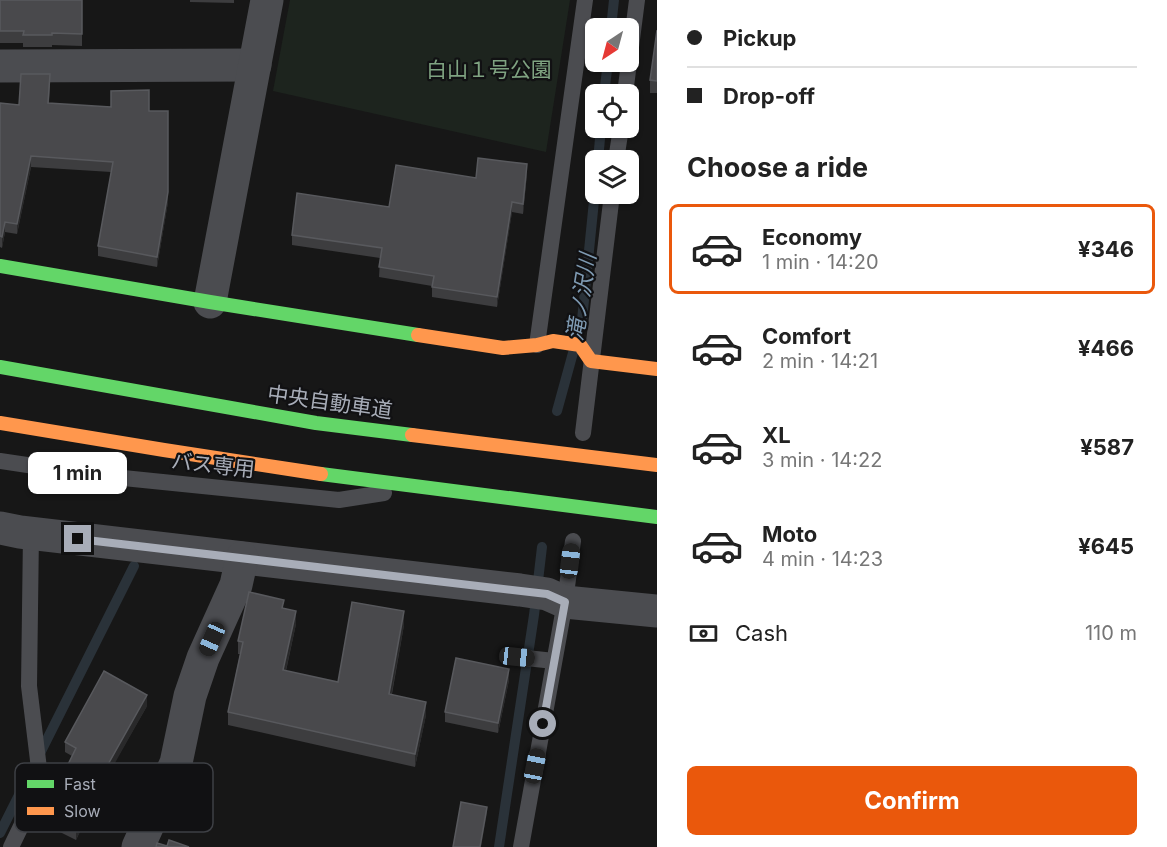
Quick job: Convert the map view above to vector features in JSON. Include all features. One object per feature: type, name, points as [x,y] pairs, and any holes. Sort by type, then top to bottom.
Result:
[{"type":"main road","points":[[0,266],[503,348],[545,343],[580,345],[591,361],[657,369]]},
{"type":"main road","name":"中央自動車道","points":[[0,367],[316,423],[657,465]]},
{"type":"main road","points":[[0,423],[304,471],[657,517]]},
{"type":"street","points":[[210,302],[267,0]]},
{"type":"street","points":[[0,66],[255,64]]},
{"type":"street","points":[[15,531],[544,595],[657,611]]},
{"type":"street","points":[[176,763],[190,696],[236,585],[242,558]]},
{"type":"street","points":[[138,847],[145,832]]},
{"type":"lane","points":[[545,343],[585,0]]},
{"type":"lane","points":[[626,84],[637,0]]},
{"type":"lane","points":[[583,434],[611,204]]},
{"type":"lane","name":"バス専用","points":[[0,461],[94,475],[339,500],[420,487]]},
{"type":"lane","points":[[15,531],[29,686],[39,763]]},
{"type":"lane","points":[[521,847],[548,660],[544,595],[573,541]]},
{"type":"lane","points":[[517,657],[548,660]]},
{"type":"lane","points":[[11,847],[18,832]]},
{"type":"green space","name":"白山１号公園","points":[[290,0],[570,0],[546,152],[273,91]]},
{"type":"building","points":[[0,0],[82,0],[82,34],[23,35],[24,31],[0,31]]},
{"type":"building","points":[[657,30],[657,81],[650,80]]},
{"type":"building","points":[[21,74],[50,74],[48,103],[111,107],[111,91],[149,90],[149,111],[168,111],[168,192],[157,257],[98,246],[113,162],[31,156],[17,224],[5,222],[2,237],[0,236],[0,103],[19,105]]},
{"type":"building","points":[[478,158],[527,164],[523,204],[512,202],[497,297],[432,287],[434,276],[379,267],[382,248],[292,235],[297,193],[389,207],[396,165],[476,178]]},
{"type":"building","points":[[249,592],[284,600],[282,608],[296,611],[283,670],[338,682],[352,602],[404,611],[389,694],[426,702],[415,754],[228,712],[243,642],[238,641]]},
{"type":"building","points":[[456,658],[509,669],[498,723],[445,712]]},
{"type":"building","points":[[104,671],[147,695],[109,763],[69,763],[76,748],[65,742]]},
{"type":"building","points":[[461,802],[487,807],[480,847],[453,847]]},
{"type":"building","points":[[169,840],[189,847],[156,847],[157,843],[167,846]]},
{"type":"waterway","name":"滝ノ沢川","points":[[612,18],[614,0]]},
{"type":"waterway","name":"滝ノ沢川","points":[[605,84],[607,72]]},
{"type":"waterway","name":"滝ノ沢川","points":[[599,150],[600,138]]},
{"type":"waterway","name":"滝ノ沢川","points":[[557,411],[582,320],[594,204]]},
{"type":"waterway","name":"滝ノ沢川","points":[[499,847],[542,547]]},
{"type":"waterway","points":[[35,763],[134,566]]},
{"type":"waterway","points":[[0,833],[15,803]]},
{"type":"traffic: fast","points":[[0,266],[418,335]]},
{"type":"traffic: fast","points":[[0,367],[316,423],[412,435]]},
{"type":"traffic: fast","points":[[321,474],[657,517]]},
{"type":"traffic: slow","points":[[418,335],[503,348],[553,341],[580,345],[591,361],[657,369]]},
{"type":"traffic: slow","points":[[0,423],[321,474]]},
{"type":"traffic: slow","points":[[412,435],[657,465]]},
{"type":"route","points":[[78,539],[547,594],[565,602],[543,724]]}]
